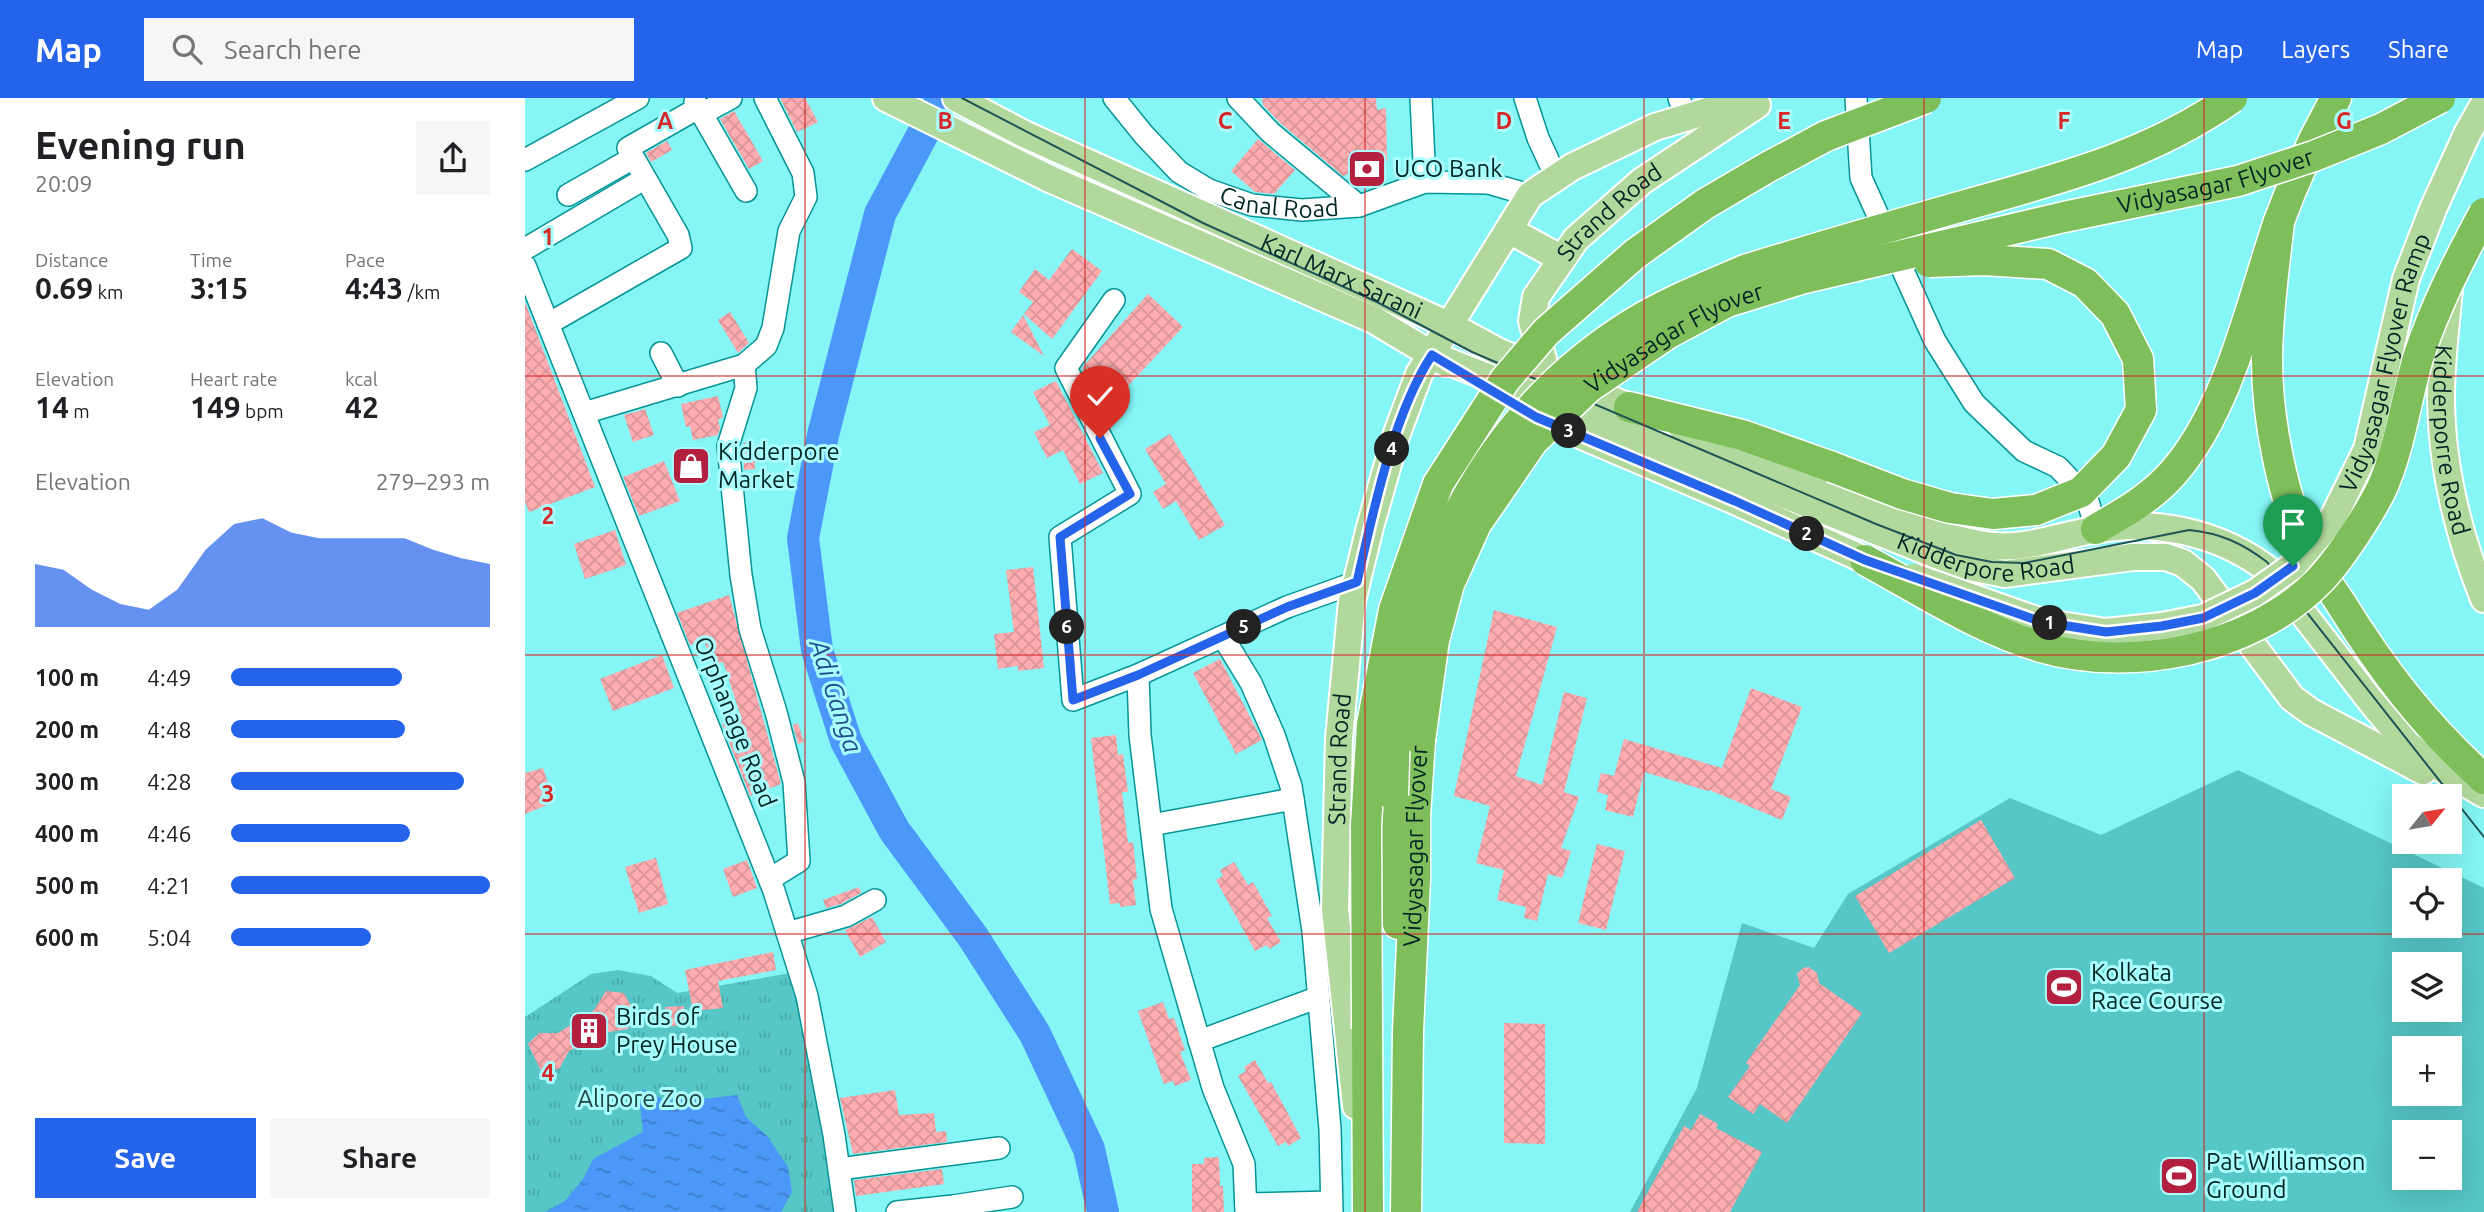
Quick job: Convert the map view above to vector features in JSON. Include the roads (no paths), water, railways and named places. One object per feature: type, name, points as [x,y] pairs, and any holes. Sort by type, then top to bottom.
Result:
[{"type":"highway","points":[[1826,136],[1886,98]]},
{"type":"highway","name":"Vidyasagar Flyover","points":[[1367,1212],[1366,826],[1373,724],[1394,610],[1438,484],[1505,380],[1546,332],[1635,254],[1705,204],[1826,136],[1926,98]]},
{"type":"highway","points":[[1408,1031],[1394,880],[1393,795],[1397,719],[1413,630],[1431,574],[1455,519],[1482,470],[1532,407],[1576,363],[1636,321],[1692,293],[1745,270],[2086,172],[2182,129],[2232,98]]},
{"type":"highway","points":[[2096,529],[2139,504],[2172,474],[2197,442],[2215,408],[2279,222],[2310,144],[2336,98]]},
{"type":"highway","name":"Vidyasagar Flyover","points":[[1406,1212],[1408,1031],[1415,816],[1420,740],[1434,640],[1449,584],[1476,524],[1533,441],[1589,387],[1667,334],[1727,302],[1858,265],[2238,181],[2381,130],[2440,98]]},
{"type":"highway","points":[[1865,560],[1994,631],[2042,648],[2096,657],[2138,657],[2199,649],[2232,636],[2289,605],[2318,582],[2357,529],[2381,489],[2418,359],[2439,299],[2484,213]]},
{"type":"highway","points":[[2279,222],[2269,311],[2267,362],[2274,433],[2285,493],[2307,549],[2365,642],[2412,706],[2484,779]]},
{"type":"highway","points":[[1629,407],[1742,435],[1902,494],[1950,508],[1993,514],[2036,510],[2081,492],[2116,456],[2141,410],[2138,359],[2115,314],[2085,283],[2048,264],[1984,260],[1858,265]]},
{"type":"main road","points":[[886,98],[1050,179],[1374,320],[1432,355]]},
{"type":"main road","name":"Karl Marx Sarani","points":[[956,98],[1024,134],[1451,326],[1497,351]]},
{"type":"main road","points":[[1530,195],[1556,177],[1655,127],[1682,108],[1750,98]]},
{"type":"main road","name":"Strand Road","points":[[1551,374],[1541,355],[1532,321],[1536,297],[1576,239],[1642,181],[1767,98]]},
{"type":"main road","name":"Vidyasagar Flyover Ramp","points":[[1432,355],[1536,417],[1865,560],[2042,622],[2106,632],[2203,618],[2255,593],[2293,566],[2332,520],[2367,449],[2406,279],[2433,209],[2467,134],[2484,104]]},
{"type":"main road","points":[[1024,134],[1050,179]]},
{"type":"main road","name":"Strand Road","points":[[1367,1212],[1335,909],[1339,738],[1352,601],[1396,436],[1419,374],[1530,195]]},
{"type":"main road","points":[[1509,230],[1562,259]]},
{"type":"main road","name":"Kidderporre Road","points":[[2451,277],[2441,396],[2444,449],[2452,500],[2466,556],[2484,599]]},
{"type":"main road","name":"Kidderpore Road","points":[[1497,351],[1952,538],[1995,546],[2015,545],[2136,524],[2204,536],[2230,546],[2271,572],[2407,744],[2427,760],[2484,794]]},
{"type":"main road","name":"Kidderpore Road","points":[[1432,355],[1964,566],[2005,574],[2133,557],[2165,557],[2183,563],[2203,579],[2292,698],[2311,712],[2484,803]]},
{"type":"main road","points":[[2165,557],[2170,529]]},
{"type":"street","points":[[525,160],[638,98]]},
{"type":"street","points":[[695,103],[707,111],[731,98]]},
{"type":"street","points":[[584,413],[744,365],[766,346],[773,328],[789,231],[806,197],[803,173],[765,98]]},
{"type":"street","name":"Canal Road","points":[[1114,98],[1143,135],[1179,172],[1209,190],[1252,205],[1302,210],[1359,205],[1425,182],[1488,183],[1530,195]]},
{"type":"street","points":[[1238,98],[1270,132],[1359,205]]},
{"type":"street","points":[[1421,98],[1425,182]]},
{"type":"street","points":[[1525,98],[1538,138],[1556,177]]},
{"type":"street","points":[[1856,98],[1861,178],[1935,341],[1974,403],[2024,451],[2058,467],[2087,498],[2096,529]]},
{"type":"street","points":[[548,324],[681,248],[678,235],[628,148],[695,103]]},
{"type":"street","points":[[695,103],[746,191]]},
{"type":"street","points":[[568,195],[633,158]]},
{"type":"street","points":[[525,249],[644,179]]},
{"type":"street","name":"Orphanage Road","points":[[525,266],[769,879],[807,996],[834,1135],[845,1212]]},
{"type":"street","points":[[1114,300],[1066,369],[1130,494],[1060,537],[1073,700],[1138,675],[1287,607],[1357,582]]},
{"type":"street","points":[[661,353],[678,386]]},
{"type":"street","points":[[744,365],[746,388],[728,446],[735,494],[741,575],[750,629],[794,782],[799,861],[769,879]]},
{"type":"street","points":[[1138,675],[1140,735],[1161,909],[1213,1088],[1244,1164],[1246,1208],[1331,1207],[1330,1129],[1313,931],[1291,786],[1274,734],[1251,683],[1223,636]]},
{"type":"street","points":[[1151,825],[1293,799]]},
{"type":"street","points":[[787,933],[846,916],[875,900]]},
{"type":"street","points":[[1199,1041],[1319,997]]},
{"type":"street","points":[[839,1169],[999,1148]]},
{"type":"street","points":[[897,1212],[1012,1197]]},
{"type":"water","points":[[642,1089],[662,1099],[694,1100],[737,1095],[746,1117],[768,1137],[788,1167],[792,1192],[781,1212],[545,1212],[565,1201],[583,1179],[593,1159],[643,1132],[640,1105]]},
{"type":"waterway","name":"Adi Ganga","points":[[942,98],[880,214],[823,435],[803,538],[817,650],[846,741],[894,830],[973,937],[1035,1034],[1089,1149],[1103,1212]]},
{"type":"tram line","points":[[962,98],[1203,223],[1377,302],[1472,352],[1876,524],[1956,555],[1992,562],[2024,563],[2189,530],[2221,536],[2240,544],[2267,562],[2484,837]]},
{"type":"place","name":"UCO Bank","points":[[1367,169]]},
{"type":"place","name":"Kidderpore Market","points":[[691,466]]},
{"type":"place","name":"Kolkata Race Course","points":[[2064,987]]},
{"type":"place","name":"Birds of Prey House","points":[[589,1031]]},
{"type":"place","name":"Pat Williamson Ground","points":[[2179,1176]]},
{"type":"park label","name":"Alipore Zoo","points":[[640,1099]]}]
